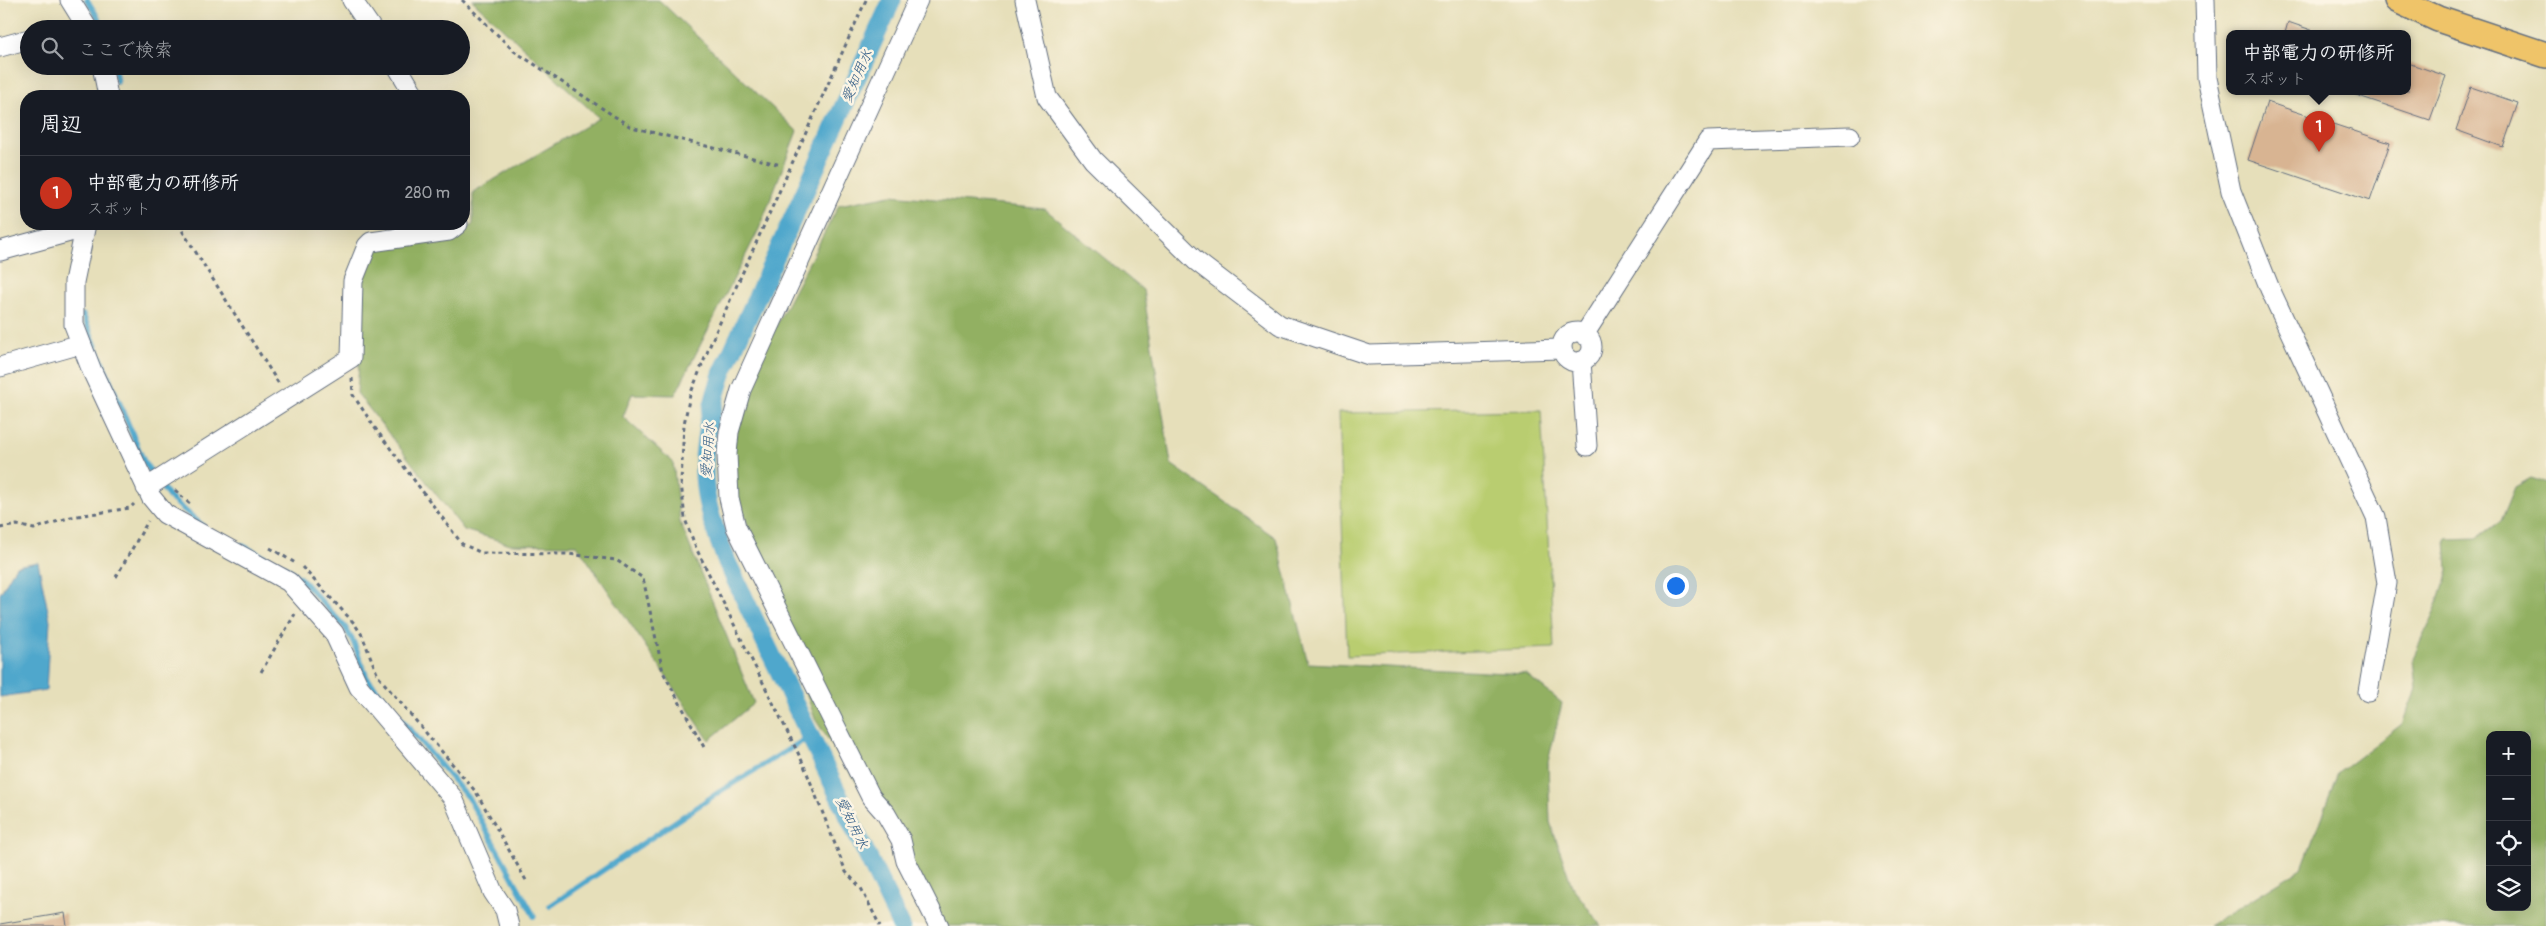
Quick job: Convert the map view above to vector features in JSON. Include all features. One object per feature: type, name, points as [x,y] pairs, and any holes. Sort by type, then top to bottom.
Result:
[{"type":"main road","points":[[2397,0],[2438,19],[2546,55]]},
{"type":"street","points":[[70,0],[77,20]]},
{"type":"street","points":[[352,0],[366,20]]},
{"type":"street","points":[[918,0],[741,390],[729,432],[727,454],[730,498],[736,527],[743,544],[871,798],[886,814],[901,840],[906,861],[939,926]]},
{"type":"street","points":[[1025,0],[1047,97],[1093,160],[1196,261],[1280,325],[1369,355],[1562,349]]},
{"type":"street","points":[[2205,0],[2207,78],[2231,191],[2270,289],[2376,518],[2387,582],[2368,692]]},
{"type":"street","points":[[0,47],[20,42]]},
{"type":"street","points":[[104,75],[107,90]]},
{"type":"street","points":[[402,75],[411,90]]},
{"type":"street","points":[[1584,335],[1708,141],[1850,136]]},
{"type":"street","points":[[0,251],[71,230]]},
{"type":"street","points":[[84,230],[74,282],[74,325],[151,496],[164,514],[289,582],[334,634],[359,687],[453,798],[493,892],[505,910],[509,926]]},
{"type":"street","points":[[151,496],[287,397],[351,358],[353,281],[366,246],[371,242],[450,230]]},
{"type":"street","points":[[1575,333],[1584,335],[1590,341],[1591,351],[1581,361],[1571,361],[1562,349],[1567,336],[1575,333]]},
{"type":"street","points":[[0,367],[81,344]]},
{"type":"street","points":[[1581,361],[1587,446]]},
{"type":"path","points":[[462,0],[514,51],[631,128],[781,165]]},
{"type":"path","points":[[866,0],[713,338],[690,395],[684,424],[681,482],[685,519],[696,548],[803,763],[846,872],[861,888],[880,926]]},
{"type":"path","points":[[182,230],[287,397]]},
{"type":"path","points":[[351,358],[353,395],[375,428],[462,544],[482,553],[568,554],[616,560],[642,578],[663,672],[705,749]]},
{"type":"path","points":[[0,528],[17,525],[34,529],[72,517],[130,508],[151,496],[154,510],[116,576]]},
{"type":"path","points":[[261,672],[299,607],[306,601]]},
{"type":"green space","points":[[472,0],[659,0],[797,131],[759,229],[675,395],[632,394],[623,417],[673,462],[680,522],[754,703],[709,740],[577,545],[510,544],[464,530],[357,393],[360,350],[359,283],[369,247],[470,230],[473,224],[473,192],[599,118]]},
{"type":"green space","points":[[891,195],[1045,209],[1143,290],[1171,464],[1276,538],[1308,663],[1526,674],[1562,703],[1548,762],[1550,822],[1572,886],[1601,926],[943,926],[872,806],[815,719],[729,472],[745,385],[839,205]]},
{"type":"green space","points":[[1541,410],[1554,648],[1347,656],[1338,413]]},
{"type":"green space","points":[[2531,478],[2546,483],[2546,926],[2208,926],[2302,868],[2338,773],[2402,724],[2416,689],[2413,658],[2438,603],[2448,571],[2446,540],[2476,539],[2501,521],[2515,487]]},
{"type":"water","points":[[38,562],[50,621],[46,690],[0,697],[0,594],[16,566]]},
{"type":"building","points":[[2288,22],[2311,30],[2286,30]]},
{"type":"building","points":[[2411,64],[2446,76],[2430,120],[2356,95],[2411,95]]},
{"type":"building","points":[[2471,87],[2518,103],[2503,147],[2456,130]]},
{"type":"building","points":[[2267,102],[2390,143],[2370,201],[2248,160]]},
{"type":"building","points":[[65,913],[67,926],[0,926],[0,924]]},
{"type":"waterway","points":[[87,0],[99,20]]},
{"type":"waterway","name":"愛知用水","points":[[892,0],[722,374],[709,423],[704,457],[704,475],[711,515],[726,560],[901,926]]},
{"type":"waterway","points":[[116,75],[117,81]]},
{"type":"waterway","points":[[83,315],[144,462],[169,497],[202,525]]},
{"type":"waterway","points":[[241,545],[285,567],[301,579],[345,627],[353,641],[367,678],[469,799],[534,916]]},
{"type":"waterway","points":[[550,906],[719,792],[809,737]]},
{"type":"place","name":"中部電力の研修所","points":[[2319,152]]}]
